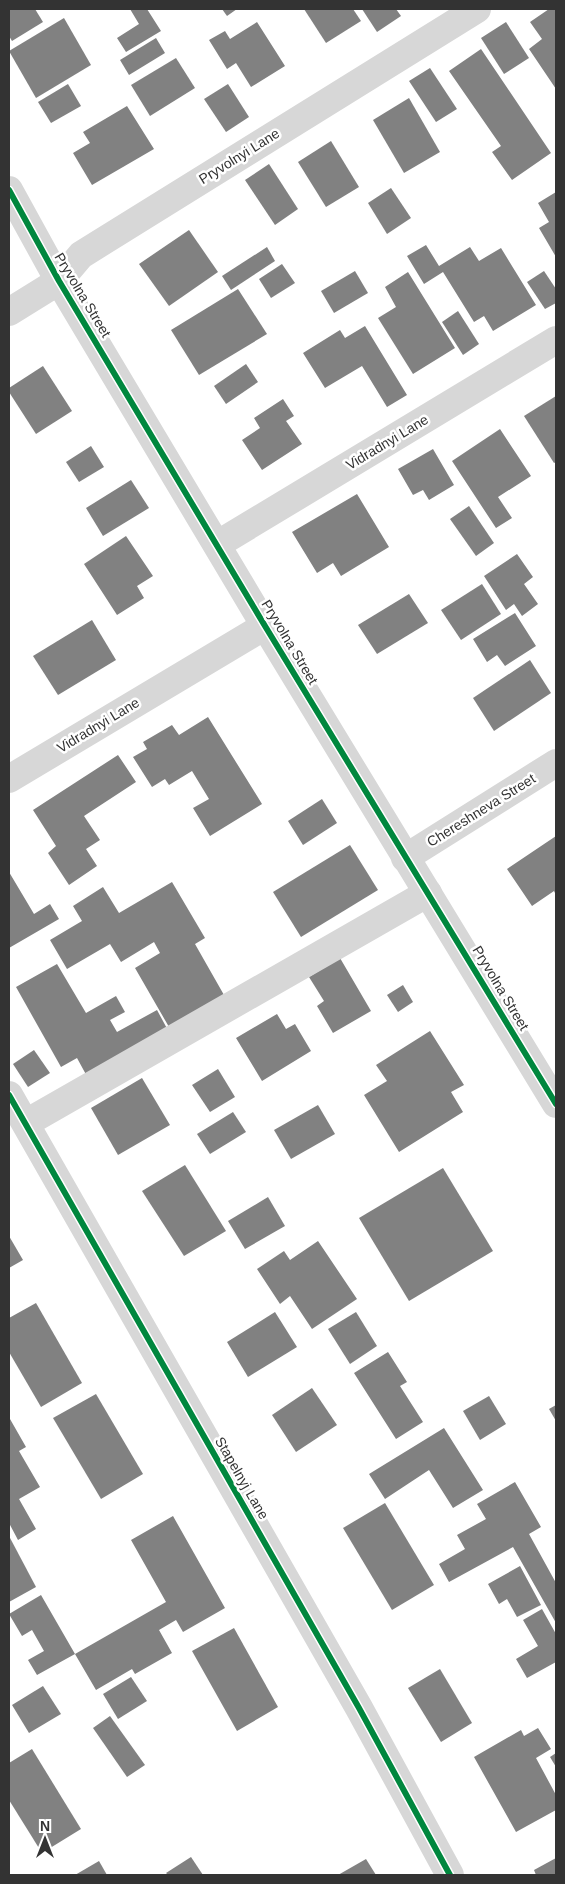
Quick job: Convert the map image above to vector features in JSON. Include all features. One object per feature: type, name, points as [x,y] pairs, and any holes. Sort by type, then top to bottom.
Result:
[{"type":"street","name":"Pryvolnyi Lane","points":[[9,312],[59,281],[81,255],[477,9]]},
{"type":"street","name":"Pryvolna Street","points":[[9,190],[59,281],[218,544],[265,626],[556,1104]]},
{"type":"street","name":"Vidradnyi Lane","points":[[218,544],[556,340]]},
{"type":"street","name":"Vidradnyi Lane","points":[[9,779],[265,626]]},
{"type":"street","name":"Chereshneva Street","points":[[405,858],[556,763]]},
{"type":"street","points":[[26,1123],[428,893]]},
{"type":"street","name":"Stapelnyj Lane","points":[[9,1095],[359,1708],[450,1875]]},
{"type":"building","points":[[9,9],[35,9],[43,22],[12,41],[9,36]]},
{"type":"building","points":[[130,9],[147,9],[161,31],[126,52],[117,38],[139,24]]},
{"type":"building","points":[[222,9],[237,9],[227,16]]},
{"type":"building","points":[[304,9],[353,9],[361,21],[326,43]]},
{"type":"building","points":[[362,9],[396,9],[401,16],[377,32]]},
{"type":"building","points":[[549,9],[556,9],[556,89],[529,49],[542,39],[530,22]]},
{"type":"building","points":[[64,18],[91,65],[36,98],[9,51]]},
{"type":"building","points":[[257,22],[285,66],[251,87],[236,63],[227,69],[209,40],[225,31],[230,39]]},
{"type":"building","points":[[506,22],[529,58],[504,74],[481,38]]},
{"type":"building","points":[[156,38],[165,53],[129,75],[120,60]]},
{"type":"building","points":[[481,49],[551,153],[512,180],[492,152],[501,146],[449,71]]},
{"type":"building","points":[[176,58],[195,88],[150,116],[131,85]]},
{"type":"building","points":[[430,68],[457,109],[436,122],[409,81]]},
{"type":"building","points":[[68,84],[81,106],[51,123],[38,102]]},
{"type":"building","points":[[228,84],[249,117],[226,132],[204,99]]},
{"type":"building","points":[[409,98],[440,152],[404,173],[373,120]]},
{"type":"building","points":[[127,106],[154,149],[92,185],[73,153],[90,143],[83,132]]},
{"type":"building","points":[[331,141],[359,187],[326,207],[298,162]]},
{"type":"building","points":[[269,164],[298,209],[275,225],[245,180]]},
{"type":"building","points":[[391,188],[411,218],[387,234],[368,203]]},
{"type":"building","points":[[556,192],[556,257],[539,228],[549,222],[538,203]]},
{"type":"building","points":[[189,230],[218,272],[169,306],[139,264]]},
{"type":"building","points":[[426,245],[439,266],[470,247],[479,261],[501,248],[536,305],[493,331],[484,316],[474,322],[443,272],[424,284],[407,256]]},
{"type":"building","points":[[267,247],[275,261],[231,290],[222,276]]},
{"type":"building","points":[[282,264],[295,283],[271,298],[259,279]]},
{"type":"building","points":[[355,271],[368,293],[334,313],[321,291]]},
{"type":"building","points":[[544,271],[556,289],[556,303],[545,309],[527,282]]},
{"type":"building","points":[[408,272],[455,348],[413,374],[378,318],[396,307],[385,287]]},
{"type":"building","points":[[238,289],[267,334],[199,375],[171,330]]},
{"type":"building","points":[[458,311],[479,344],[463,355],[442,322]]},
{"type":"building","points":[[365,326],[407,395],[387,407],[362,366],[325,388],[303,353],[340,330],[345,338]]},
{"type":"building","points":[[246,364],[258,382],[226,404],[214,386]]},
{"type":"building","points":[[43,366],[72,411],[36,434],[9,392],[9,388]]},
{"type":"building","points":[[556,396],[556,462],[554,463],[524,416]]},
{"type":"building","points":[[283,399],[294,416],[286,421],[302,444],[262,470],[242,440],[260,428],[254,418]]},
{"type":"building","points":[[500,429],[531,476],[498,497],[512,518],[496,528],[452,461]]},
{"type":"building","points":[[91,446],[104,467],[79,482],[66,462]]},
{"type":"building","points":[[433,449],[454,485],[429,500],[423,490],[413,495],[398,469]]},
{"type":"building","points":[[131,480],[149,508],[103,536],[86,508]]},
{"type":"building","points":[[357,494],[389,547],[341,576],[333,563],[317,573],[292,532]]},
{"type":"building","points":[[469,506],[494,543],[476,556],[450,519]]},
{"type":"building","points":[[126,536],[153,576],[137,586],[144,598],[117,615],[84,564]]},
{"type":"building","points":[[517,554],[533,577],[524,584],[538,604],[522,616],[514,604],[506,610],[484,576]]},
{"type":"building","points":[[482,584],[501,614],[461,640],[441,610]]},
{"type":"building","points":[[409,594],[428,623],[377,654],[358,625]]},
{"type":"building","points":[[515,613],[536,646],[505,666],[497,655],[487,662],[473,639]]},
{"type":"building","points":[[92,620],[116,660],[58,695],[33,656]]},
{"type":"building","points":[[530,660],[551,693],[494,731],[473,698]]},
{"type":"building","points":[[208,717],[262,804],[210,836],[193,808],[209,799],[192,771],[169,785],[165,779],[152,787],[133,757],[147,749],[143,742],[172,725],[179,735]]},
{"type":"building","points":[[118,755],[136,782],[84,816],[100,840],[86,849],[97,866],[69,885],[48,853],[56,846],[33,810]]},
{"type":"building","points":[[322,799],[337,823],[303,845],[288,821]]},
{"type":"building","points":[[556,836],[556,895],[554,891],[532,906],[507,869]]},
{"type":"building","points":[[350,845],[378,890],[301,937],[273,892]]},
{"type":"building","points":[[9,872],[34,914],[50,904],[59,919],[9,948]]},
{"type":"building","points":[[172,882],[205,938],[195,944],[224,995],[169,1027],[135,968],[160,953],[154,942],[121,962],[110,944],[67,969],[50,940],[82,921],[73,906],[103,887],[119,913]]},
{"type":"building","points":[[340,958],[371,1011],[333,1033],[317,1006],[324,1001],[309,977]]},
{"type":"building","points":[[57,964],[86,1013],[116,996],[125,1012],[110,1020],[117,1032],[157,1010],[170,1034],[89,1080],[77,1058],[61,1067],[16,987]]},
{"type":"building","points":[[403,985],[413,1002],[398,1012],[387,995]]},
{"type":"building","points":[[277,1014],[286,1029],[295,1024],[311,1051],[262,1081],[236,1038]]},
{"type":"building","points":[[430,1031],[464,1085],[451,1092],[463,1112],[399,1152],[364,1095],[387,1081],[376,1065]]},
{"type":"building","points":[[34,1050],[50,1073],[28,1087],[13,1064]]},
{"type":"building","points":[[218,1069],[235,1097],[210,1112],[192,1085]]},
{"type":"building","points":[[142,1078],[170,1125],[118,1155],[91,1108]]},
{"type":"building","points":[[318,1105],[335,1134],[291,1159],[274,1130]]},
{"type":"building","points":[[233,1112],[246,1132],[210,1154],[197,1134]]},
{"type":"building","points":[[185,1165],[226,1231],[184,1256],[142,1191]]},
{"type":"building","points":[[443,1168],[493,1251],[409,1301],[359,1218]]},
{"type":"building","points":[[268,1197],[285,1226],[245,1249],[228,1221]]},
{"type":"building","points":[[9,1236],[23,1260],[9,1268]]},
{"type":"building","points":[[318,1241],[357,1299],[312,1329],[290,1296],[280,1304],[257,1269],[284,1251],[290,1260]]},
{"type":"building","points":[[36,1303],[82,1383],[41,1407],[9,1352],[9,1318]]},
{"type":"building","points":[[275,1312],[297,1347],[248,1377],[227,1342]]},
{"type":"building","points":[[356,1312],[377,1346],[350,1364],[328,1329]]},
{"type":"building","points":[[388,1352],[407,1382],[400,1386],[423,1422],[396,1439],[354,1373]]},
{"type":"building","points":[[312,1388],[337,1425],[296,1452],[272,1415]]},
{"type":"building","points":[[96,1394],[143,1474],[101,1499],[53,1418]]},
{"type":"building","points":[[489,1396],[506,1424],[480,1440],[463,1411]]},
{"type":"building","points":[[556,1405],[556,1421],[549,1409]]},
{"type":"building","points":[[10,1419],[26,1447],[19,1451],[40,1487],[19,1499],[36,1529],[18,1540],[9,1523]]},
{"type":"building","points":[[444,1428],[483,1490],[453,1508],[429,1470],[385,1499],[369,1474]]},
{"type":"building","points":[[515,1482],[541,1527],[529,1534],[556,1583],[556,1623],[513,1547],[449,1582],[439,1564],[465,1549],[457,1535],[486,1519],[477,1504]]},
{"type":"building","points":[[385,1503],[434,1585],[392,1610],[343,1528]]},
{"type":"building","points":[[173,1516],[225,1608],[183,1632],[176,1620],[159,1630],[172,1653],[135,1674],[132,1669],[96,1690],[75,1654],[166,1602],[131,1540]]},
{"type":"building","points":[[9,1536],[36,1587],[9,1602]]},
{"type":"building","points":[[520,1566],[541,1605],[517,1617],[507,1599],[499,1604],[488,1584]]},
{"type":"building","points":[[41,1595],[75,1654],[37,1675],[28,1660],[44,1651],[32,1630],[22,1636],[9,1614]]},
{"type":"building","points":[[542,1609],[556,1634],[556,1662],[527,1678],[516,1659],[538,1646],[523,1620]]},
{"type":"building","points":[[234,1628],[278,1707],[237,1731],[192,1651]]},
{"type":"building","points":[[440,1669],[472,1723],[441,1742],[408,1688]]},
{"type":"building","points":[[131,1677],[147,1701],[118,1719],[103,1694]]},
{"type":"building","points":[[43,1686],[61,1714],[29,1733],[12,1705]]},
{"type":"building","points":[[110,1716],[145,1765],[127,1777],[93,1728]]},
{"type":"building","points":[[538,1728],[551,1749],[536,1758],[556,1795],[556,1810],[516,1832],[474,1757],[521,1730],[524,1736]]},
{"type":"building","points":[[32,1749],[81,1829],[42,1853],[9,1800],[9,1763]]},
{"type":"building","points":[[556,1753],[556,1767],[550,1757]]},
{"type":"building","points":[[191,1857],[203,1875],[168,1875],[166,1873]]},
{"type":"building","points":[[556,1858],[556,1875],[536,1875],[534,1870]]},
{"type":"building","points":[[366,1859],[376,1875],[338,1875]]},
{"type":"building","points":[[99,1861],[107,1875],[75,1875]]},
{"type":"cycle path","points":[[9,190],[59,281],[265,626],[556,1104]]},
{"type":"cycle path","points":[[9,1095],[359,1708],[450,1875]]}]
